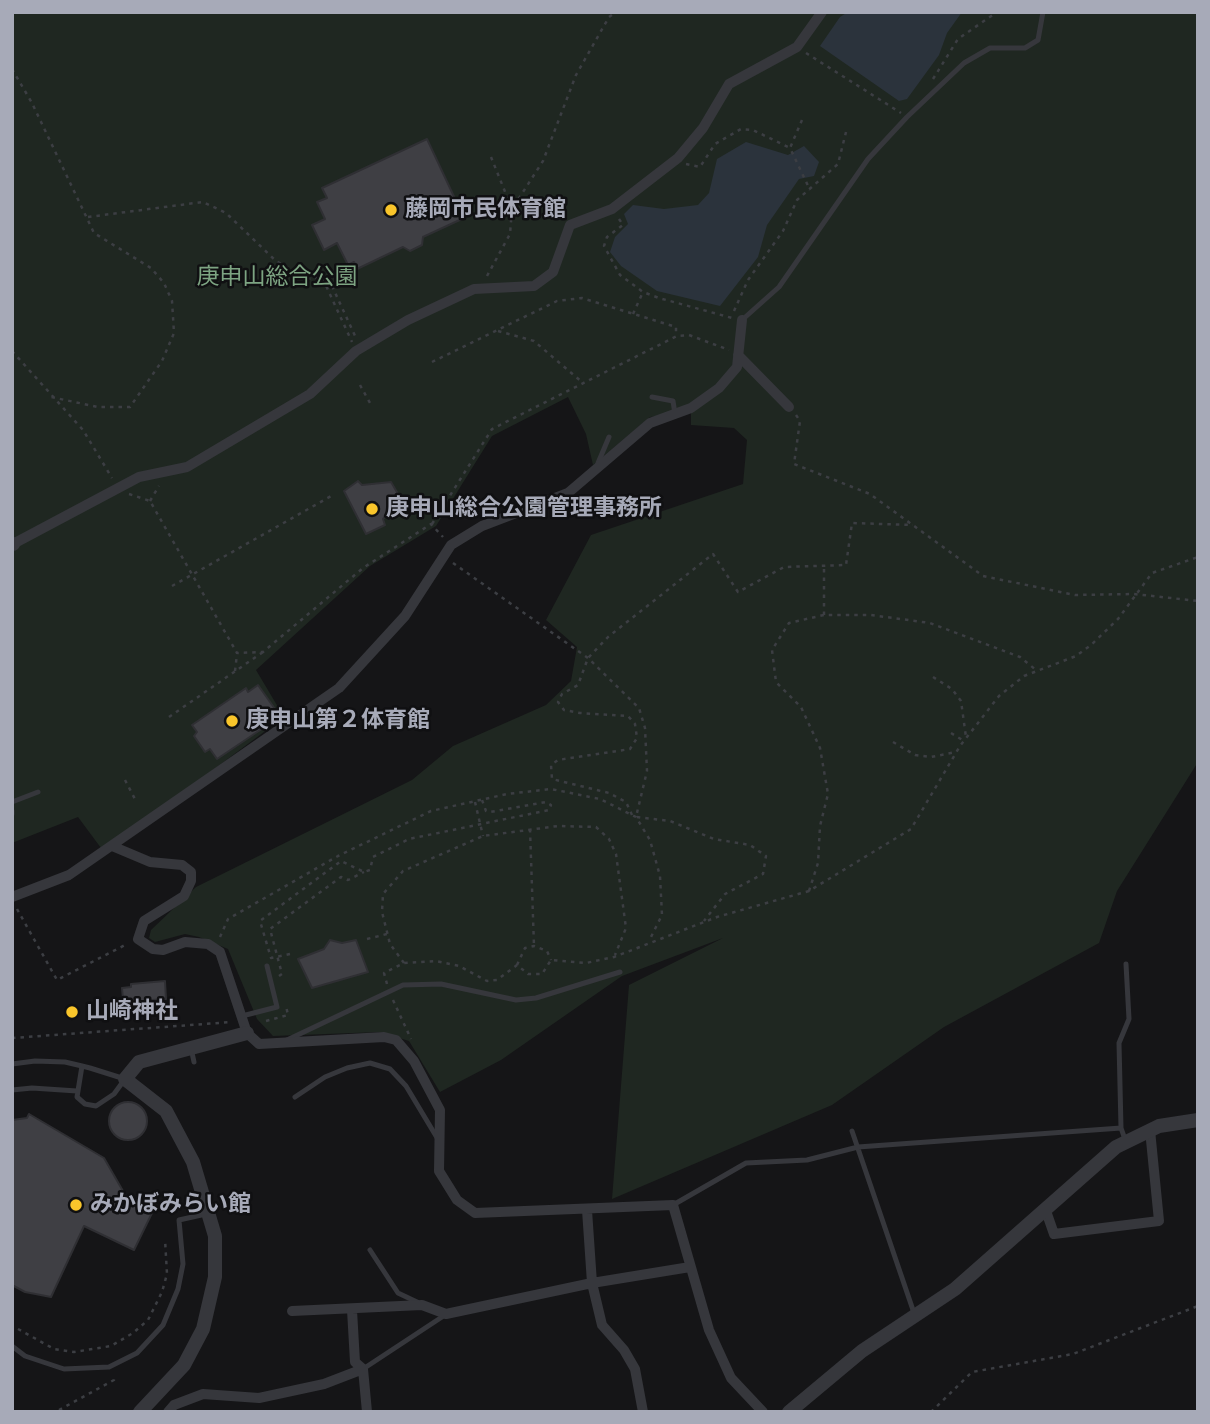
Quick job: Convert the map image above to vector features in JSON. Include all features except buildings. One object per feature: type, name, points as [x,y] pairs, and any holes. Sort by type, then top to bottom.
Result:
[{"type":"street","points":[[13,544],[139,477],[187,467],[199,461],[310,394],[356,345],[480,289],[534,286],[553,272],[570,225],[612,209],[678,158],[703,128],[729,84],[797,47],[822,12]]},
{"type":"street","points":[[12,898],[69,875],[340,688],[405,616],[451,545],[482,526],[568,493],[650,423],[691,408],[719,388],[737,367],[736,319]]},
{"type":"street","points":[[738,355],[789,407]]},
{"type":"street","points":[[111,846],[149,862],[182,865],[191,872],[191,881],[184,896],[144,920],[138,939],[153,949],[163,950],[185,942],[208,944],[220,952],[245,1025],[259,1044],[384,1037],[396,1040],[414,1061],[440,1111],[439,1171],[457,1200],[475,1213],[673,1205],[709,1331],[731,1378],[763,1412]]},
{"type":"street","points":[[140,1412],[184,1365],[203,1329],[215,1277],[215,1236],[193,1162],[166,1111],[125,1079],[139,1062],[190,1047],[245,1025]]},
{"type":"street","points":[[789,1412],[862,1352],[955,1289],[1116,1147],[1123,1135],[1198,1120]]},
{"type":"street","points":[[1046,1210],[1054,1234],[1159,1221],[1150,1130]]},
{"type":"street","points":[[587,1210],[592,1283],[601,1325],[624,1350],[635,1369],[643,1412]]},
{"type":"street","points":[[292,1311],[422,1305],[446,1314],[592,1283],[690,1267]]},
{"type":"street","points":[[352,1310],[355,1362],[363,1369],[366,1412]]},
{"type":"street","points":[[167,1412],[187,1406],[203,1394],[259,1398],[324,1384],[363,1369]]},
{"type":"lane","points":[[736,319],[779,287],[868,159],[907,117],[964,63],[990,48],[1025,48],[1038,40],[1043,12]]},
{"type":"lane","points":[[652,397],[674,401],[676,414]]},
{"type":"lane","points":[[594,472],[609,437]]},
{"type":"lane","points":[[12,802],[38,792]]},
{"type":"lane","points":[[673,1205],[746,1163],[807,1160],[858,1147],[1123,1135],[1119,1043],[1129,1019],[1126,964]]},
{"type":"lane","points":[[245,1025],[277,1007],[267,967]]},
{"type":"lane","points":[[278,1045],[403,985],[441,984],[516,1000],[536,998],[620,972]]},
{"type":"lane","points":[[190,1047],[194,1062]]},
{"type":"lane","points":[[12,1064],[35,1061],[82,1066],[125,1079],[114,1094],[96,1106],[85,1104],[76,1097],[82,1066]]},
{"type":"lane","points":[[295,1097],[325,1077],[347,1068],[370,1063],[390,1069],[406,1086],[440,1144]]},
{"type":"lane","points":[[12,1090],[32,1088],[77,1091]]},
{"type":"lane","points":[[852,1131],[915,1316]]},
{"type":"lane","points":[[12,1346],[25,1356],[64,1370],[109,1367],[137,1353],[163,1325],[178,1289],[183,1264],[179,1220],[209,1213]]},
{"type":"lane","points":[[370,1250],[398,1293],[422,1305]]},
{"type":"lane","points":[[363,1369],[446,1314]]},
{"type":"path","points":[[512,209],[543,161],[576,75],[609,18],[616,12]]},
{"type":"path","points":[[924,101],[926,89],[958,40],[997,12]]},
{"type":"path","points":[[797,47],[907,117]]},
{"type":"path","points":[[12,69],[94,233],[151,268],[164,283],[172,301],[174,333],[162,361],[130,407],[98,407],[51,397]]},
{"type":"path","points":[[790,148],[802,120]]},
{"type":"path","points":[[678,158],[692,168],[700,167],[715,145],[741,129],[753,130],[790,148],[810,190]]},
{"type":"path","points":[[612,209],[623,225],[607,237],[604,246],[608,259],[620,275],[643,292],[736,319],[748,280],[783,231],[797,200],[838,164],[846,132]]},
{"type":"path","points":[[480,289],[510,234],[512,209],[491,157]]},
{"type":"path","points":[[88,217],[203,202],[226,213],[276,261],[307,279],[322,277],[356,345]]},
{"type":"path","points":[[332,286],[356,345]]},
{"type":"path","points":[[633,314],[643,292]]},
{"type":"path","points":[[432,362],[557,301],[582,298],[676,327],[677,336]]},
{"type":"path","points":[[497,331],[534,341],[583,383]]},
{"type":"path","points":[[169,717],[263,652],[363,568],[431,524],[492,429],[677,336],[689,335],[709,340],[738,355]]},
{"type":"path","points":[[12,351],[83,430],[115,488],[150,501],[237,653],[235,671]]},
{"type":"path","points":[[360,385],[370,403]]},
{"type":"path","points":[[789,407],[800,421],[794,464],[870,494],[983,576],[1076,595],[1134,594],[1198,601]]},
{"type":"path","points":[[172,586],[334,495]]},
{"type":"path","points":[[649,942],[662,915],[660,876],[650,840],[626,802],[609,793],[552,779],[551,765],[558,760],[630,749],[637,738],[635,724],[628,716],[564,710],[558,702],[562,694],[578,685],[587,659],[608,637],[713,554],[738,592],[784,567],[846,565],[852,523],[913,525]]},
{"type":"path","points":[[431,524],[451,545]]},
{"type":"path","points":[[444,557],[587,659],[639,708],[645,728],[647,771],[634,816]]},
{"type":"path","points":[[551,960],[586,963],[614,957],[703,923],[809,891],[911,829],[956,752],[999,696],[1037,670],[1076,656],[1091,645],[1118,620],[1134,594],[1152,573],[1198,557]]},
{"type":"path","points":[[824,564],[824,615]]},
{"type":"path","points":[[809,891],[818,863],[820,826],[828,794],[820,748],[801,707],[776,682],[772,650],[789,623],[824,615],[871,615],[930,623],[1020,657],[1037,670]]},
{"type":"path","points":[[237,653],[263,652]]},
{"type":"path","points":[[933,677],[952,689],[961,701],[965,740]]},
{"type":"path","points":[[951,733],[965,740]]},
{"type":"path","points":[[893,742],[915,755],[932,757],[956,752]]},
{"type":"path","points":[[125,780],[136,801]]},
{"type":"path","points":[[216,949],[228,919],[338,856],[431,811],[551,789],[600,799],[634,816],[670,821],[714,839],[750,845],[766,856],[763,874],[725,894],[703,923]]},
{"type":"path","points":[[282,988],[278,957],[270,929],[341,877],[348,880],[370,870],[373,857],[409,839],[549,810],[551,805],[546,802],[490,812],[486,811],[482,800]]},
{"type":"path","points":[[475,801],[483,836]]},
{"type":"path","points":[[404,962],[390,944],[382,912],[383,894],[390,882],[403,870],[483,836],[558,825],[596,827],[608,839],[615,854],[626,928],[614,957]]},
{"type":"path","points":[[530,829],[534,946]]},
{"type":"path","points":[[290,954],[271,958],[260,921],[341,861],[364,872]]},
{"type":"path","points":[[12,898],[57,980],[138,939]]},
{"type":"path","points":[[367,939],[387,934]]},
{"type":"path","points":[[414,1061],[414,1044],[384,973],[404,962],[436,961],[459,966],[487,981],[497,980],[517,965],[525,948],[534,946],[547,951],[551,960]]},
{"type":"path","points":[[517,965],[528,974],[542,974],[551,960]]},
{"type":"path","points":[[284,1016],[288,1015],[285,1001]]},
{"type":"path","points":[[12,1038],[229,1021],[245,1025]]},
{"type":"path","points":[[18,1329],[48,1346],[74,1352],[111,1346],[133,1334],[148,1320],[162,1292],[167,1274],[165,1239]]},
{"type":"path","points":[[931,1412],[972,1372],[1073,1354],[1198,1306]]},
{"type":"path","points":[[59,1410],[114,1380]]},
{"type":"green space","name":"庚申山総合公園","points":[[12,12],[1198,12],[1198,762],[1117,891],[1099,943],[944,1027],[832,1105],[612,1199],[629,985],[723,938],[622,976],[501,1060],[440,1092],[409,1041],[380,1032],[273,1036],[257,1019],[228,949],[185,934],[155,942],[149,938],[151,930],[196,887],[412,780],[453,746],[546,705],[571,681],[577,647],[546,620],[591,535],[743,484],[747,440],[734,428],[691,425],[691,413],[650,417],[593,465],[586,434],[568,397],[492,436],[436,526],[370,566],[256,670],[284,717],[178,796],[101,848],[78,817],[12,843]]},
{"type":"shaded area","points":[[848,12],[962,12],[947,33],[939,55],[907,99],[899,101],[820,46],[840,17]]},
{"type":"shaded area","points":[[746,142],[788,155],[804,146],[819,162],[814,176],[799,179],[767,225],[758,257],[720,306],[657,291],[621,266],[610,252],[615,237],[628,224],[624,214],[633,205],[664,209],[698,205],[709,193],[717,159]]},
{"type":"place","name":"藤岡市民体育館","points":[[391,210]]},
{"type":"place","name":"庚申山総合公園管理事務所","points":[[372,509]]},
{"type":"place","name":"庚申山第２体育館","points":[[232,721]]},
{"type":"place","name":"山崎神社","points":[[72,1012]]},
{"type":"place","name":"みかぼみらい館","points":[[76,1205]]}]
